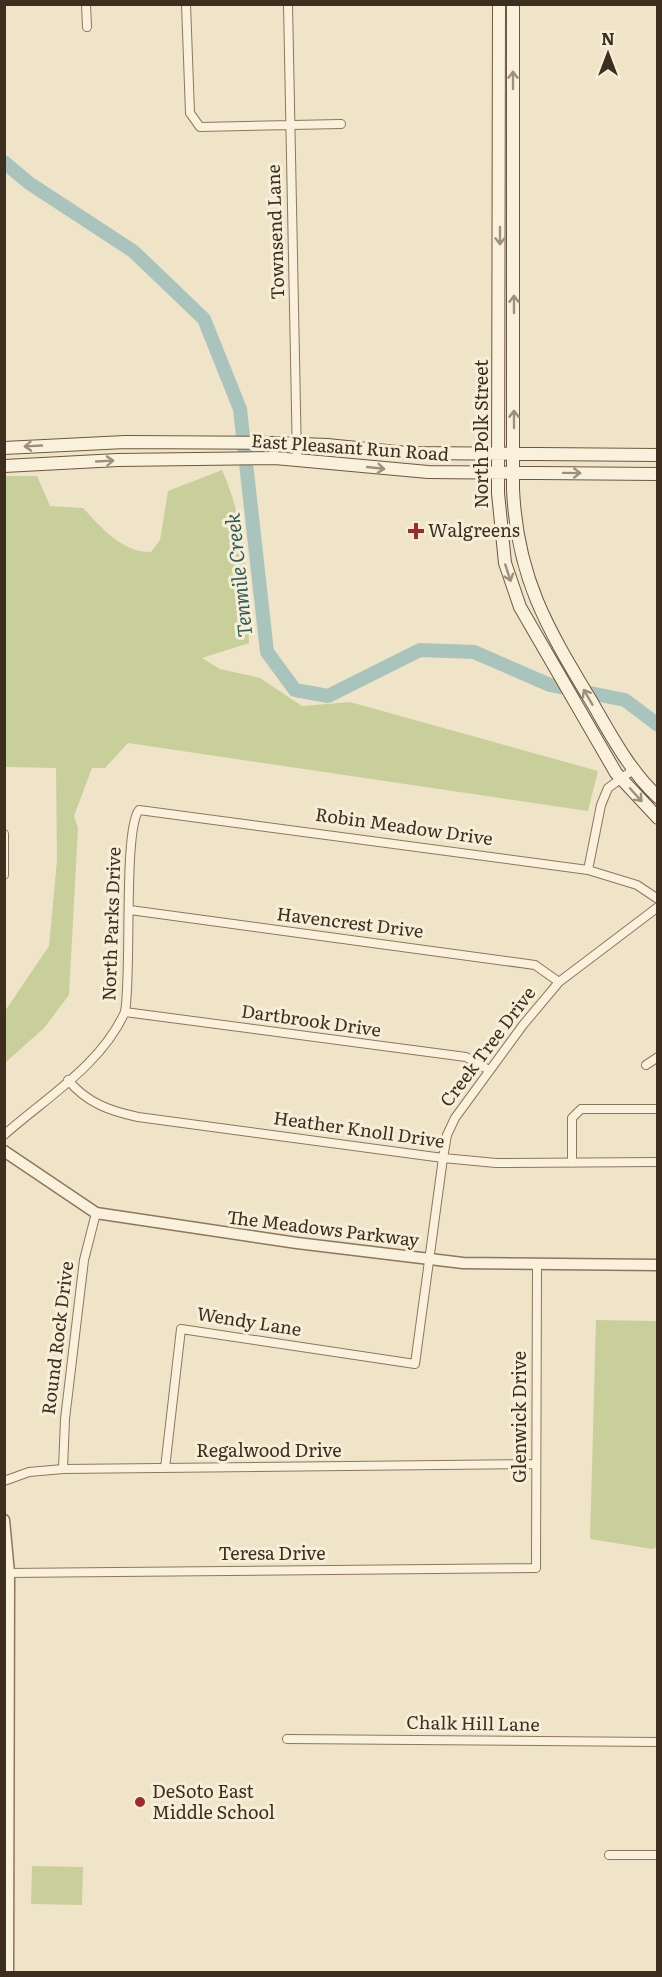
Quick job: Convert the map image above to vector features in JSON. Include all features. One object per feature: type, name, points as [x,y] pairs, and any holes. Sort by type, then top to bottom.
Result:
[{"type":"main road","name":"North Polk Street","points":[[499,4],[499,473],[505,563],[520,607],[541,648],[621,779],[657,818]]},
{"type":"main road","name":"North Polk Street","points":[[513,4],[513,473],[514,505],[524,567],[540,612],[556,642],[618,747],[633,770],[657,797]]},
{"type":"main road","points":[[500,136],[513,135]]},
{"type":"main road","points":[[500,208],[514,208]]},
{"type":"main road","points":[[500,363],[514,362]]},
{"type":"main road","name":"East Pleasant Run Road","points":[[4,448],[64,444],[275,442],[407,453],[657,455]]},
{"type":"main road","points":[[64,444],[65,463]]},
{"type":"main road","points":[[407,453],[408,470]]},
{"type":"main road","name":"East Pleasant Run Road","points":[[4,466],[275,458],[408,470],[657,474]]},
{"type":"street","points":[[86,4],[87,27]]},
{"type":"street","points":[[186,4],[190,113],[200,128],[341,124]]},
{"type":"street","name":"Townsend Lane","points":[[288,4],[297,459]]},
{"type":"street","points":[[588,870],[602,805],[608,788],[633,770]]},
{"type":"street","name":"Robin Meadow Drive","points":[[139,810],[588,870],[637,885],[657,899]]},
{"type":"street","name":"North Parks Drive","points":[[4,1135],[98,1055],[117,1029],[125,1012],[131,846],[134,816],[139,810]]},
{"type":"street","points":[[4,834],[4,875]]},
{"type":"street","name":"Creek Tree Drive","points":[[415,1364],[443,1158],[447,1135],[455,1118],[489,1070],[559,982],[657,907]]},
{"type":"street","name":"Havencrest Drive","points":[[130,910],[535,965],[559,982]]},
{"type":"street","name":"Dartbrook Drive","points":[[125,1012],[466,1057],[489,1070]]},
{"type":"street","points":[[646,1065],[657,1057]]},
{"type":"street","name":"Heather Knoll Drive","points":[[68,1080],[82,1096],[108,1110],[138,1117],[496,1163],[657,1162]]},
{"type":"street","points":[[572,1163],[572,1118],[575,1112],[581,1109],[657,1109]]},
{"type":"street","name":"The Meadows Parkway","points":[[4,1151],[96,1213],[430,1259],[537,1265],[657,1265]]},
{"type":"street","name":"Round Rock Drive","points":[[63,1469],[65,1419],[84,1260],[96,1213]]},
{"type":"street","name":"Glenwick Drive","points":[[536,1568],[537,1265]]},
{"type":"street","name":"Wendy Lane","points":[[165,1468],[181,1329],[415,1364]]},
{"type":"street","name":"Regalwood Drive","points":[[4,1481],[29,1472],[63,1469],[536,1464]]},
{"type":"street","points":[[4,1520],[7,1573],[8,1972]]},
{"type":"street","name":"Teresa Drive","points":[[7,1573],[536,1568]]},
{"type":"street","name":"Chalk Hill Lane","points":[[287,1739],[657,1742]]},
{"type":"street","points":[[609,1855],[657,1855]]},
{"type":"green space","points":[[222,470],[241,533],[246,576],[249,643],[202,658],[220,669],[260,678],[302,706],[350,702],[598,771],[588,811],[128,743],[105,768],[92,768],[74,816],[78,828],[69,995],[44,1028],[5,1063],[5,1011],[49,946],[57,860],[56,768],[5,767],[5,476],[37,476],[50,506],[83,508],[113,538],[130,548],[151,552],[160,540],[168,491]]},
{"type":"green space","points":[[596,1320],[657,1321],[658,1547],[652,1549],[590,1539]]},
{"type":"green space","points":[[32,1866],[83,1867],[82,1905],[31,1904]]},
{"type":"waterway","name":"Tenmile Creek","points":[[4,162],[29,183],[133,251],[204,319],[240,409],[267,652],[295,690],[328,696],[420,650],[474,652],[550,685],[625,700],[658,725]]},
{"type":"place","name":"Walgreens","points":[[416,531]]},
{"type":"place","name":"DeSoto East Middle School","points":[[140,1802]]}]
